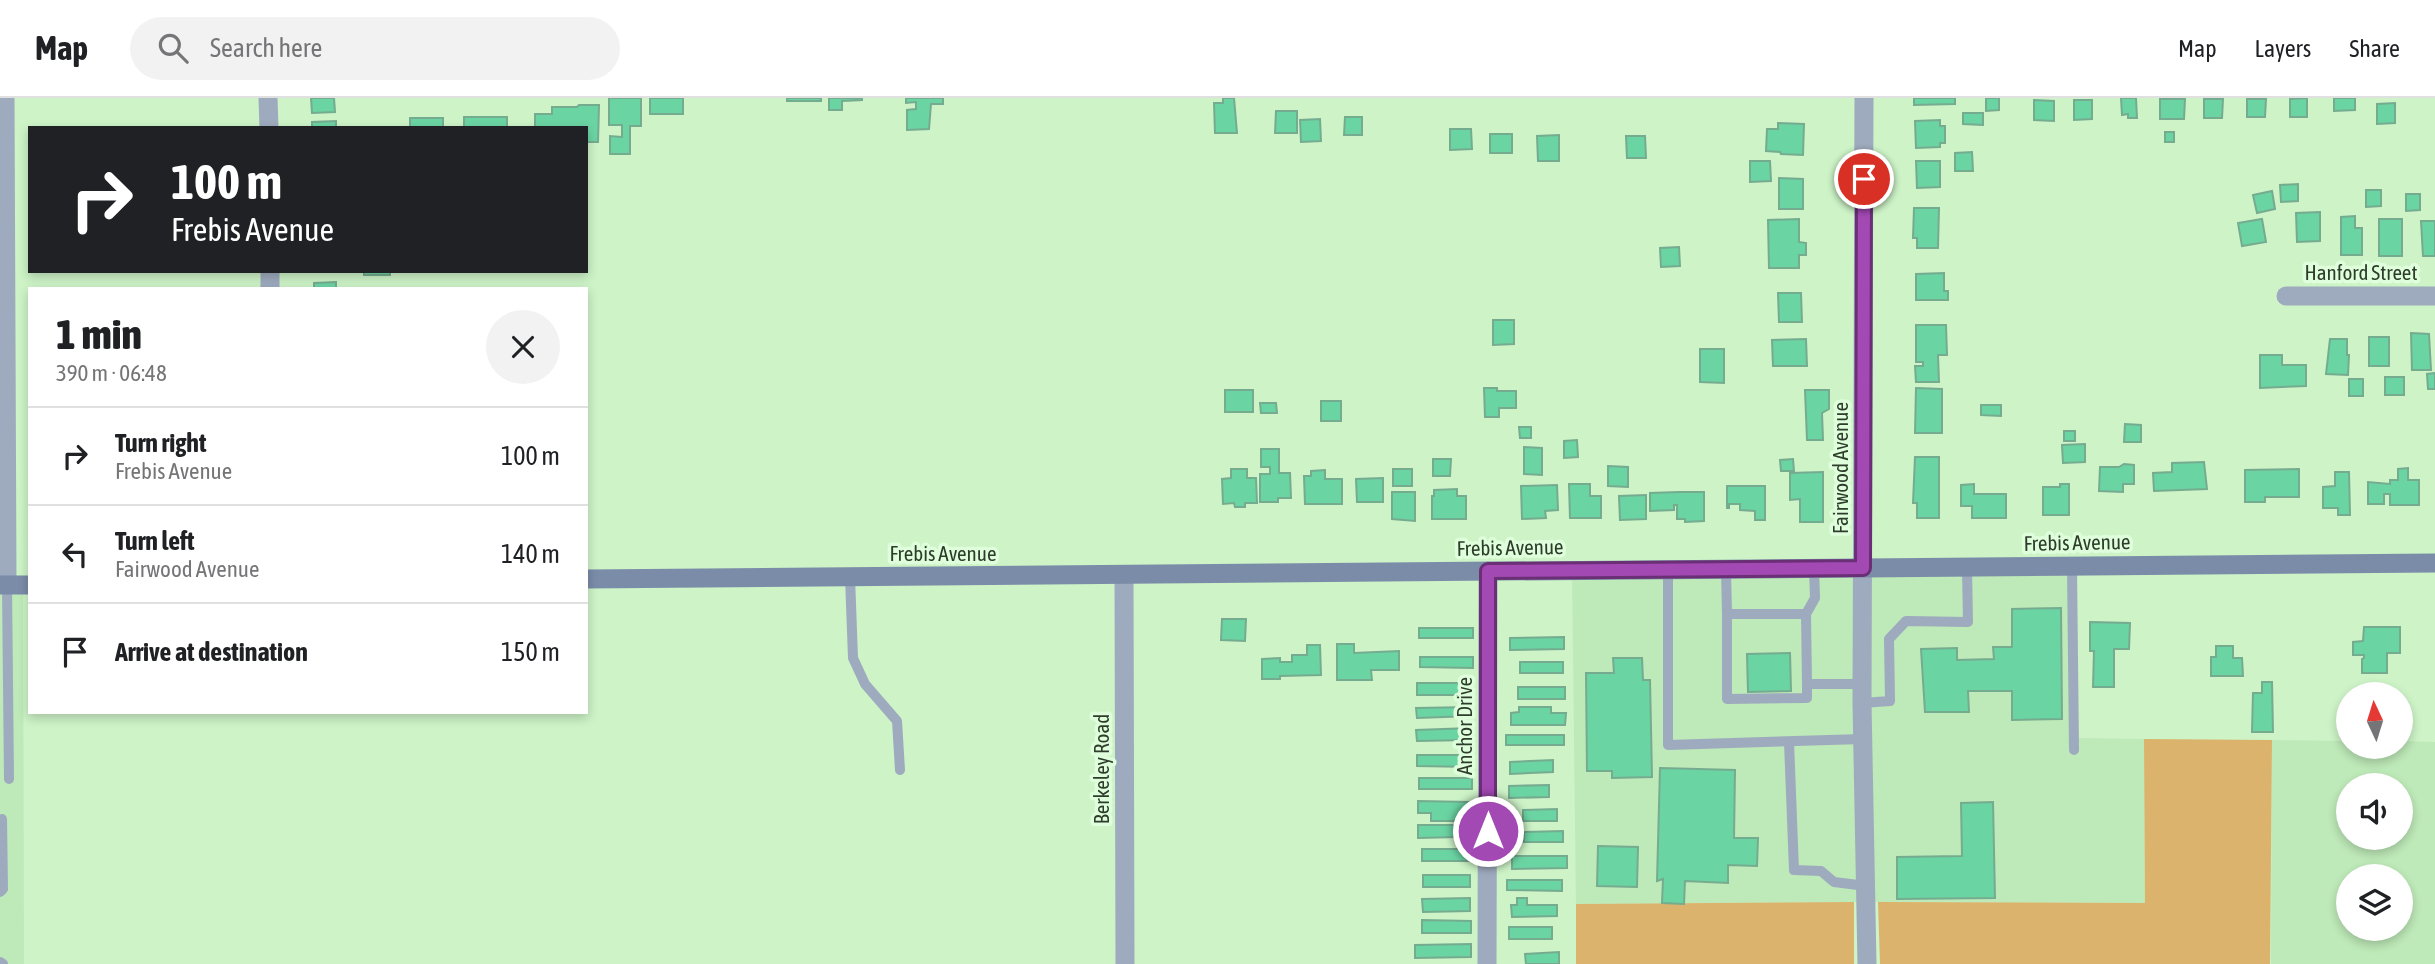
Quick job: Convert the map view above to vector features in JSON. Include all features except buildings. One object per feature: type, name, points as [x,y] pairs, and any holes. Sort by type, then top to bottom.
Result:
[{"type":"main road","name":"Frebis Avenue","points":[[588,579],[2435,563]]},
{"type":"main road","points":[[3,585],[28,585]]},
{"type":"street","points":[[3,585],[5,98]]},
{"type":"street","points":[[268,98],[268,126]]},
{"type":"street","name":"Fairwood Avenue","points":[[1864,98],[1862,694],[1867,964]]},
{"type":"street","name":"Hanford Street","points":[[2286,296],[2435,296]]},
{"type":"street","name":"Anchor Drive","points":[[1487,964],[1488,571]]},
{"type":"street","name":"Berkeley Road","points":[[1125,575],[1125,964]]},
{"type":"lane","points":[[2072,566],[2074,750]]},
{"type":"lane","points":[[1726,569],[1727,699],[1807,698],[1806,614],[1815,598],[1814,568]]},
{"type":"lane","points":[[1807,684],[1890,701],[1889,639],[1906,621],[1968,622],[1968,568]]},
{"type":"lane","points":[[1668,569],[1668,745],[1863,739]]},
{"type":"lane","points":[[850,577],[853,658],[866,684],[897,721],[900,770]]},
{"type":"lane","points":[[3,585],[4,708],[9,779]]},
{"type":"lane","points":[[1727,614],[1806,614]]},
{"type":"lane","points":[[1789,742],[1794,870],[1821,871],[1834,883],[1866,886]]},
{"type":"lane","points":[[0,892],[3,889],[2,819]]},
{"type":"shaded area","points":[[2074,568],[2076,738],[2144,739],[2145,903],[1576,904],[1572,569]]},
{"type":"shaded area","points":[[0,578],[23,578],[24,964],[0,964]]},
{"type":"shaded area","points":[[2144,739],[2272,740],[2270,964],[1880,964],[1878,902],[2145,903]]},
{"type":"shaded area","points":[[2272,740],[2336,741],[2336,760],[2413,760],[2413,741],[2435,742],[2435,964],[2271,964]]},
{"type":"shaded area","points":[[1854,902],[1854,964],[1576,964],[1576,904]]},
{"type":"route","points":[[1488,831],[1488,571],[1863,568],[1864,179]]}]
